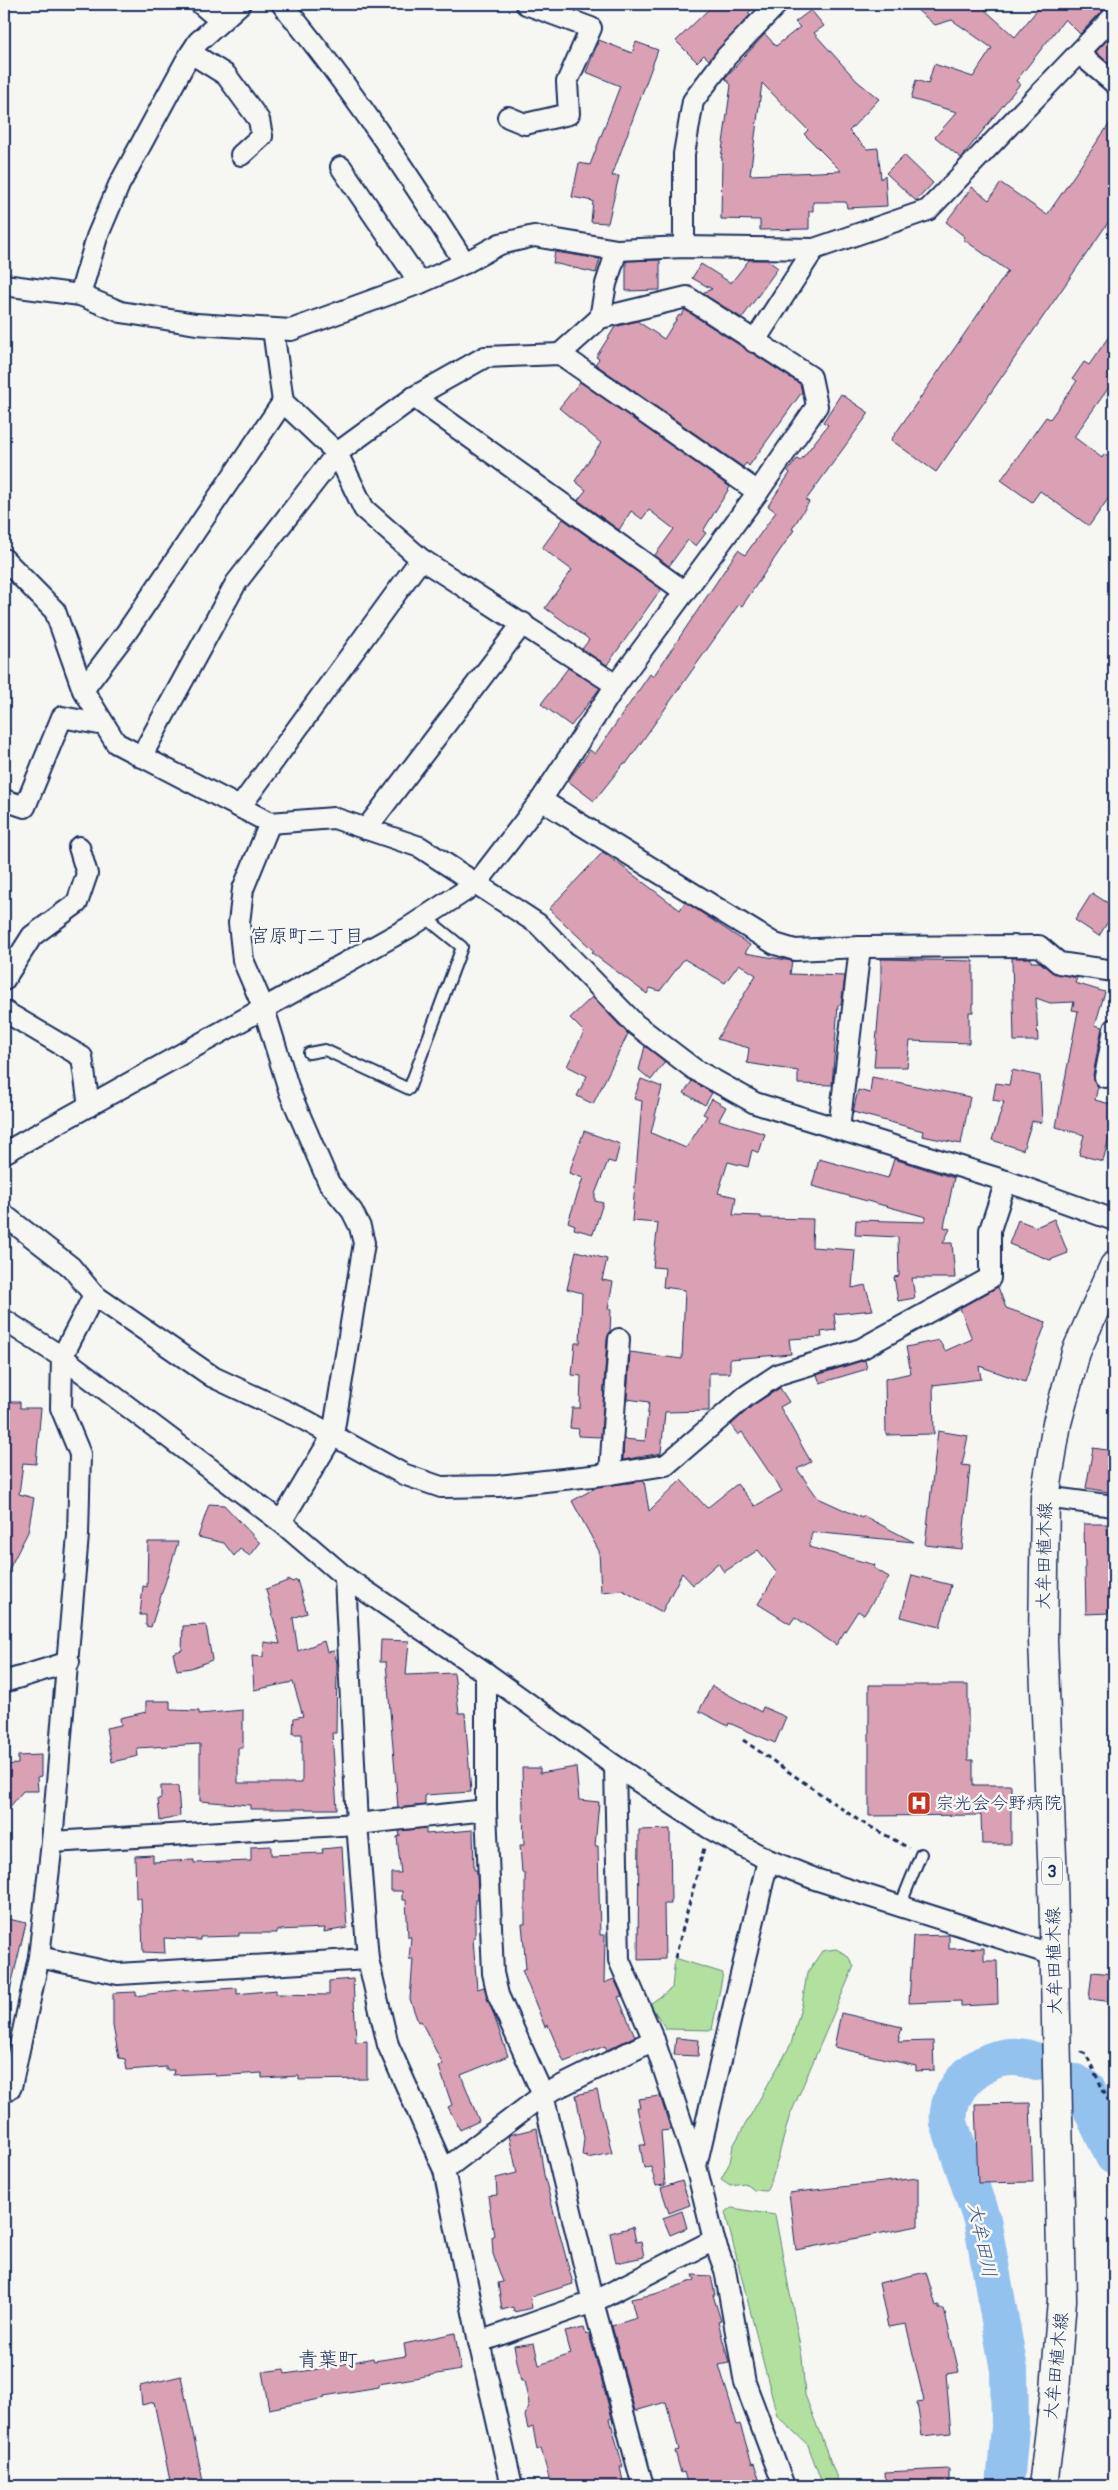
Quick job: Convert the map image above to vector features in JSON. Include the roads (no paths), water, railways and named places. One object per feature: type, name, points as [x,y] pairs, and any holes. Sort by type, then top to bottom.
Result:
[{"type":"main road","name":"大牟田植木線","points":[[1043,2486],[1055,2390],[1062,2300],[1054,1955],[1043,1641],[1045,1497],[1057,1423],[1076,1352],[1114,1266]]},
{"type":"street","points":[[201,4],[220,20]]},
{"type":"street","points":[[80,295],[97,236],[119,185],[191,53],[198,42],[220,20],[240,4]]},
{"type":"street","points":[[282,4],[324,55],[407,172],[465,263]]},
{"type":"street","points":[[508,117],[525,124],[569,114],[567,82],[591,28],[526,4]]},
{"type":"street","points":[[684,247],[684,154],[693,101],[726,57],[777,4]]},
{"type":"street","points":[[4,285],[80,295],[121,312],[196,324],[291,330],[420,283],[465,263],[500,244],[534,236],[617,250],[684,247],[814,249],[928,210],[1080,54],[1114,16]]},
{"type":"street","points":[[191,53],[226,75],[259,120],[262,136],[241,155]]},
{"type":"street","points":[[1080,54],[1114,83]]},
{"type":"street","points":[[342,167],[420,283]]},
{"type":"street","points":[[754,342],[814,249]]},
{"type":"street","points":[[600,318],[606,284],[617,250]]},
{"type":"street","points":[[4,1154],[264,1009],[426,916],[477,883],[541,800],[616,685],[758,492],[817,406],[811,377],[754,342],[687,296],[600,318],[560,354]]},
{"type":"street","points":[[273,329],[283,402],[337,453],[364,509],[421,559],[523,623],[616,685]]},
{"type":"street","points":[[141,757],[236,583],[337,453],[414,397],[485,357],[560,354],[758,492]]},
{"type":"street","points":[[414,397],[685,592]]},
{"type":"street","points":[[82,690],[126,632],[283,402]]},
{"type":"street","points":[[4,559],[56,611],[82,690],[116,743],[270,823],[334,818],[420,847],[538,924],[635,1024],[694,1069],[755,1103],[1006,1181],[1114,1220]]},
{"type":"street","points":[[240,807],[421,559]]},
{"type":"street","points":[[366,829],[523,623]]},
{"type":"street","points":[[4,800],[25,807],[62,717],[104,725]]},
{"type":"street","points":[[541,800],[775,944],[795,950],[860,947],[1039,946],[1059,963],[1114,971]]},
{"type":"street","points":[[270,823],[243,889],[239,923],[243,960],[264,1009],[290,1093],[329,1183],[352,1211],[360,1227],[364,1244],[333,1435],[281,1522]]},
{"type":"street","points":[[4,980],[32,936],[77,903],[87,874],[79,848]]},
{"type":"street","points":[[839,1129],[860,947]]},
{"type":"street","points":[[4,1011],[82,1057],[89,1106]]},
{"type":"street","points":[[1105,1077],[1114,1029]]},
{"type":"street","points":[[4,1215],[71,1268],[94,1295],[213,1377],[333,1435],[403,1474],[441,1487],[498,1486],[610,1474],[666,1465],[746,1396],[779,1374],[862,1349],[990,1278],[990,1230],[1006,1181]]},
{"type":"street","points":[[4,2092],[11,2088],[39,1957],[69,1662],[78,1535],[80,1454],[61,1408],[62,1357],[94,1295]]},
{"type":"street","points":[[4,1320],[62,1357],[281,1522],[345,1577],[486,1672],[615,1766],[709,1828],[768,1860],[815,1879],[1054,1955]]},
{"type":"street","points":[[610,1474],[619,1339]]},
{"type":"street","points":[[1045,1497],[1114,1506]]},
{"type":"street","points":[[345,1577],[357,1824],[368,1958],[388,2045],[444,2170],[479,2342],[512,2486]]},
{"type":"street","points":[[4,1682],[69,1662]]},
{"type":"street","points":[[486,1672],[486,1810],[493,1972],[498,1995],[543,2095],[593,2302],[643,2486]]},
{"type":"street","points":[[615,1766],[618,1960],[654,2040],[696,2166],[714,2240],[725,2270],[744,2383],[784,2486]]},
{"type":"street","points":[[52,1842],[357,1824],[486,1810]]},
{"type":"street","points":[[696,2166],[768,1860]]},
{"type":"street","points":[[39,1957],[118,1974],[368,1958]]},
{"type":"street","points":[[444,2170],[543,2095],[654,2040]]},
{"type":"street","points":[[479,2342],[593,2302],[714,2240]]},
{"type":"lane","points":[[309,1053],[325,1050],[409,1089],[462,947],[426,916]]},
{"type":"lane","points":[[900,1906],[921,1854]]},
{"type":"waterway","name":"大牟田川","points":[[1005,2486],[1010,2427],[1009,2370],[982,2220],[949,2123],[950,2107],[955,2093],[964,2080],[976,2069],[1005,2057],[1021,2057],[1036,2062]]},
{"type":"waterway","name":"大牟田川","points":[[1075,2083],[1087,2089],[1093,2112],[1114,2156]]},
{"type":"place","name":"宗光会今野病院","points":[[919,1803]]},
{"type":"district","name":"宮原町二丁目","points":[[307,935]]},
{"type":"district","name":"青葉町","points":[[328,2359]]}]
